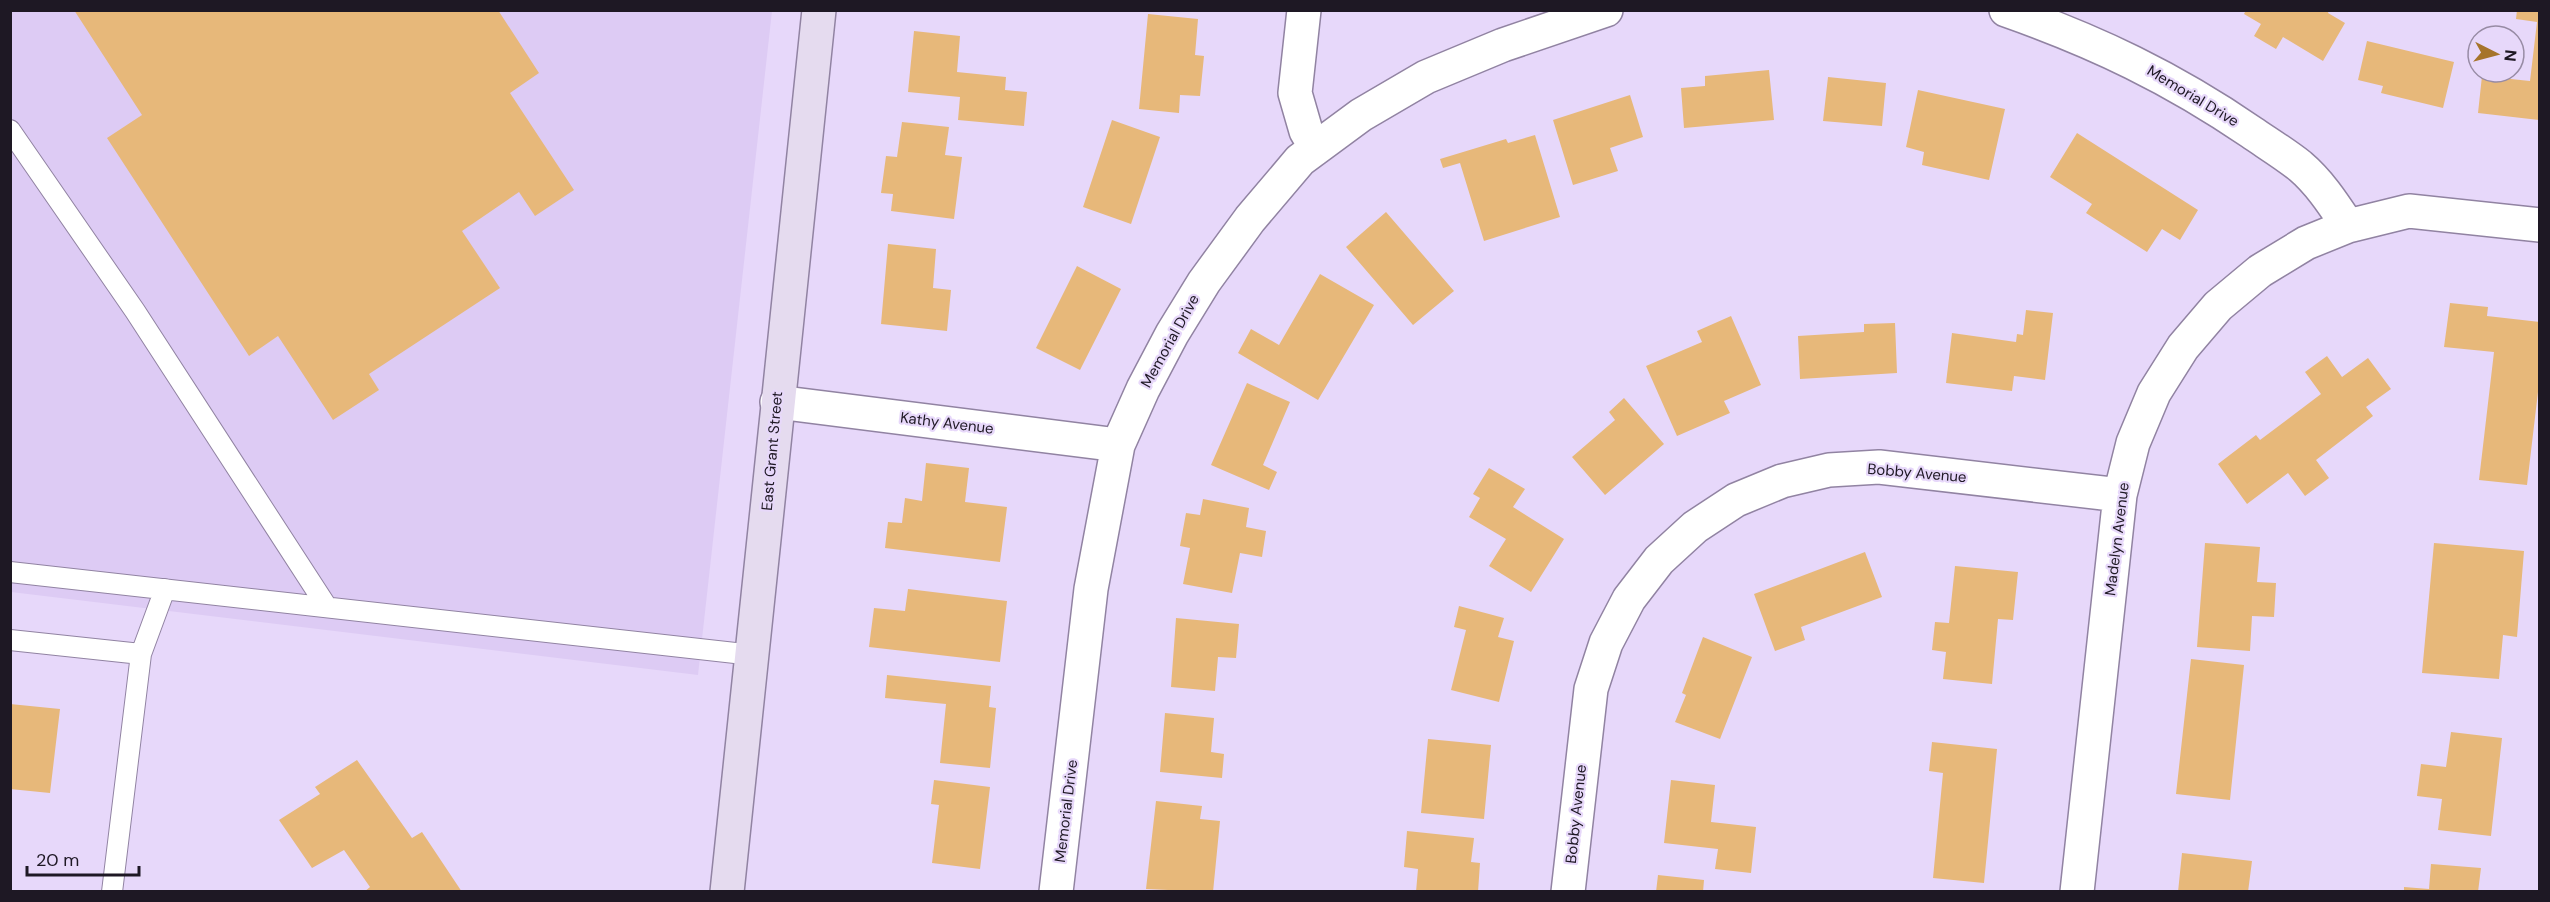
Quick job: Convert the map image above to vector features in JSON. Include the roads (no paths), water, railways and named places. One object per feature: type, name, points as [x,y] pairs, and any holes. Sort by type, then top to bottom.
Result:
[{"type":"main road","name":"East Grant Street","points":[[727,891],[819,10]]},
{"type":"street","points":[[1304,10],[1295,93],[1306,131],[1316,148]]},
{"type":"street","name":"Memorial Drive","points":[[1056,891],[1091,589],[1118,445],[1143,388],[1204,282],[1250,219],[1300,160],[1361,115],[1426,77],[1503,45],[1606,10]]},
{"type":"street","name":"Memorial Drive","points":[[2006,10],[2069,32],[2119,55],[2205,101],[2300,166],[2327,194],[2348,226]]},
{"type":"street","name":"Madelyn Avenue","points":[[2077,891],[2120,495],[2137,433],[2154,393],[2183,347],[2218,306],[2260,271],[2306,243],[2348,226],[2409,211],[2540,225]]},
{"type":"street","name":"Kathy Avenue","points":[[777,402],[1118,445]]},
{"type":"street","name":"Bobby Avenue","points":[[1568,891],[1591,689],[1606,643],[1629,599],[1659,560],[1695,527],[1736,500],[1782,481],[1829,470],[1879,467],[2120,495]]},
{"type":"lane","points":[[10,130],[135,311],[327,607]]},
{"type":"lane","points":[[10,572],[753,654]]},
{"type":"lane","points":[[112,891],[141,654],[165,589]]},
{"type":"lane","points":[[10,640],[141,654]]}]
